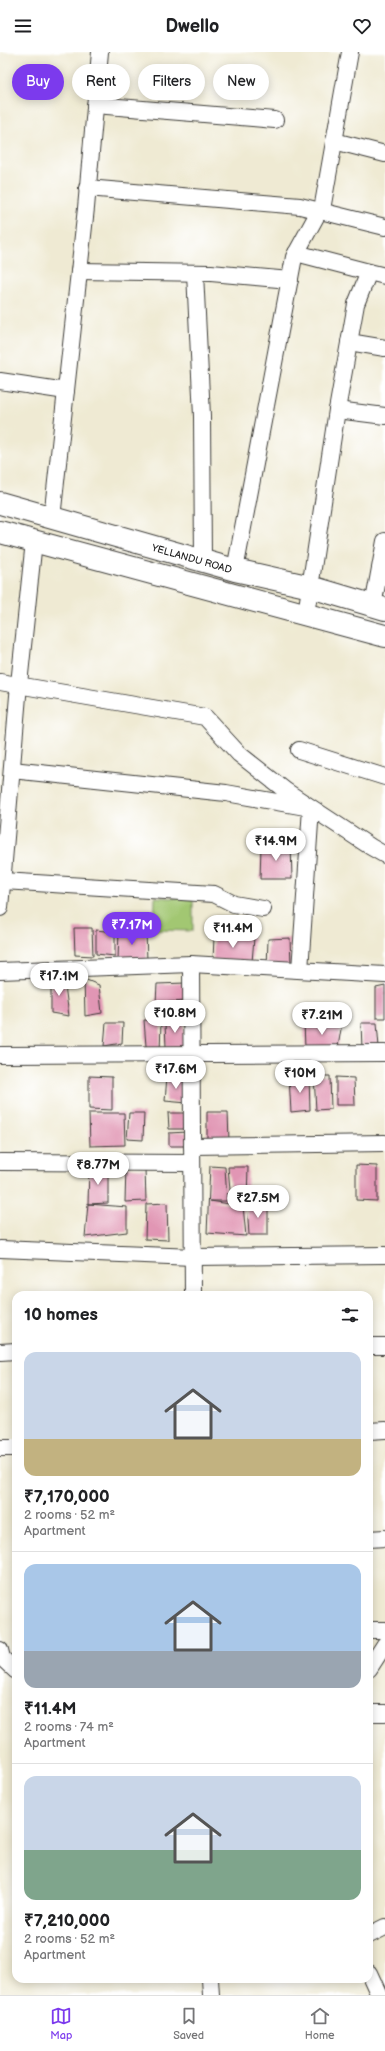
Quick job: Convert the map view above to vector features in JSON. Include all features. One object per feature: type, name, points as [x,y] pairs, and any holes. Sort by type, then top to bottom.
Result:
[{"type":"main road","name":"YELLANDU ROAD","points":[[0,503],[235,570],[311,587],[379,608]]},
{"type":"main road","points":[[0,532],[385,636]]},
{"type":"street","points":[[52,518],[79,271],[100,52]]},
{"type":"street","points":[[235,570],[290,280],[296,253],[323,204],[350,52]]},
{"type":"street","points":[[95,105],[275,120]]},
{"type":"street","points":[[334,141],[385,154]]},
{"type":"street","points":[[87,188],[300,206],[385,227]]},
{"type":"street","points":[[296,253],[385,276]]},
{"type":"street","points":[[79,271],[195,273],[290,280]]},
{"type":"street","points":[[306,614],[337,410],[356,304],[370,272]]},
{"type":"street","points":[[195,273],[202,416],[203,561]]},
{"type":"street","points":[[349,342],[385,348]]},
{"type":"street","points":[[0,381],[66,391]]},
{"type":"street","points":[[337,410],[385,416]]},
{"type":"street","points":[[0,908],[5,794],[12,770],[19,684],[34,541]]},
{"type":"street","points":[[379,608],[385,541]]},
{"type":"street","points":[[0,682],[19,684],[205,717],[239,754],[286,791],[371,848],[385,854]]},
{"type":"street","points":[[299,750],[385,777]]},
{"type":"street","points":[[12,770],[226,793],[311,808]]},
{"type":"street","points":[[300,970],[311,808]]},
{"type":"street","points":[[2,878],[214,894],[234,904],[263,909]]},
{"type":"street","points":[[191,964],[193,1291]]},
{"type":"street","points":[[0,971],[191,964],[385,975]]},
{"type":"street","points":[[0,1055],[385,1053]]},
{"type":"street","points":[[192,1146],[385,1143]]},
{"type":"street","points":[[0,1162],[192,1163]]},
{"type":"street","points":[[0,1249],[192,1257],[385,1255]]},
{"type":"street","points":[[373,1346],[385,1346]]},
{"type":"street","points":[[0,1352],[12,1351]]},
{"type":"street","points":[[373,1431],[385,1430]]},
{"type":"street","points":[[0,1448],[12,1448]]},
{"type":"street","points":[[373,1539],[385,1538]]},
{"type":"street","points":[[373,1630],[385,1630]]},
{"type":"street","points":[[373,1663],[385,1644]]},
{"type":"street","points":[[0,1650],[2,1658],[12,1667]]},
{"type":"street","points":[[373,1933],[385,1927]]},
{"type":"street","points":[[373,1982],[379,1995]]},
{"type":"street","points":[[210,1983],[211,1995]]},
{"type":"green space","points":[[155,897],[193,899],[193,931],[154,930]]},
{"type":"building","points":[[291,843],[292,879],[260,879],[261,846]]},
{"type":"building","points":[[74,928],[92,928],[93,956],[75,955]]},
{"type":"building","points":[[96,930],[115,932],[115,956],[96,954]]},
{"type":"building","points":[[119,930],[146,931],[147,961],[118,960]]},
{"type":"building","points":[[214,937],[254,938],[252,962],[213,960]]},
{"type":"building","points":[[290,938],[291,965],[267,968],[268,939]]},
{"type":"building","points":[[51,977],[64,978],[69,1016],[51,1013]]},
{"type":"building","points":[[84,979],[99,985],[102,1013],[85,1016]]},
{"type":"building","points":[[185,983],[186,1001],[156,1003],[157,984]]},
{"type":"building","points":[[385,986],[385,1018],[376,1018],[376,988]]},
{"type":"building","points":[[144,1020],[161,1021],[160,1053],[146,1046]]},
{"type":"building","points":[[184,1021],[184,1047],[166,1047],[165,1023]]},
{"type":"building","points":[[304,1021],[342,1023],[337,1053],[305,1048]]},
{"type":"building","points":[[106,1023],[123,1023],[122,1043],[104,1046]]},
{"type":"building","points":[[361,1023],[377,1023],[379,1047],[362,1049]]},
{"type":"building","points":[[89,1076],[112,1077],[112,1110],[89,1109]]},
{"type":"building","points":[[167,1076],[185,1077],[187,1103],[165,1101]]},
{"type":"building","points":[[309,1076],[310,1110],[291,1112],[289,1077]]},
{"type":"building","points":[[314,1076],[330,1076],[331,1109],[316,1110]]},
{"type":"building","points":[[336,1077],[354,1078],[355,1105],[336,1105]]},
{"type":"building","points":[[207,1112],[228,1112],[229,1142],[207,1142]]},
{"type":"building","points":[[89,1113],[124,1113],[125,1145],[90,1146]]},
{"type":"building","points":[[129,1113],[144,1113],[143,1140],[127,1139]]},
{"type":"building","points":[[168,1113],[187,1113],[188,1129],[169,1129]]},
{"type":"building","points":[[187,1132],[187,1146],[169,1146],[169,1133]]},
{"type":"building","points":[[356,1165],[377,1166],[377,1201],[356,1200]]},
{"type":"building","points":[[210,1166],[225,1167],[227,1201],[210,1201],[243,1206],[246,1236],[207,1233]]},
{"type":"building","points":[[108,1167],[108,1203],[88,1204],[89,1169]]},
{"type":"building","points":[[126,1167],[145,1169],[146,1201],[125,1202]]},
{"type":"building","points":[[228,1167],[248,1167],[247,1201],[231,1201]]},
{"type":"building","points":[[167,1203],[168,1240],[145,1239],[146,1204]]},
{"type":"building","points":[[268,1203],[268,1235],[249,1235],[247,1204]]},
{"type":"building","points":[[88,1204],[127,1207],[127,1232],[85,1237]]}]
